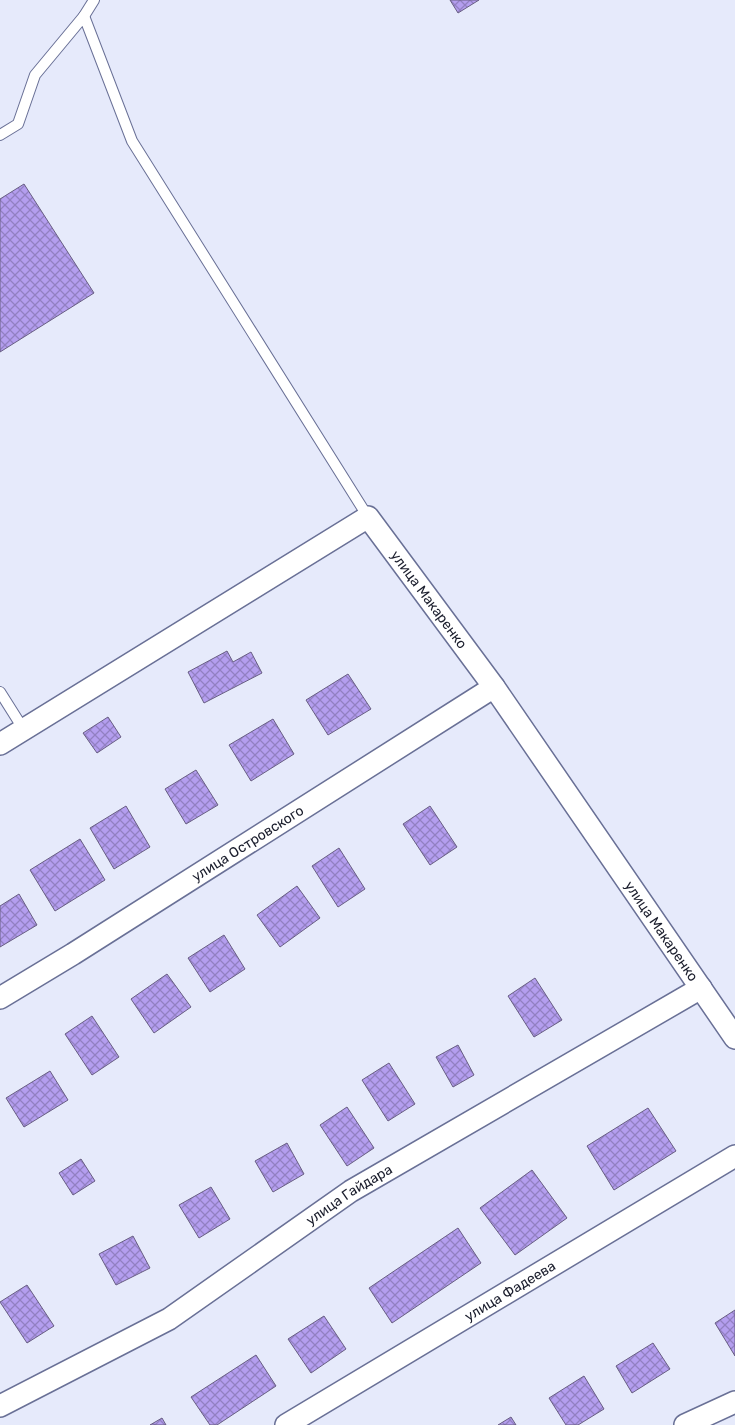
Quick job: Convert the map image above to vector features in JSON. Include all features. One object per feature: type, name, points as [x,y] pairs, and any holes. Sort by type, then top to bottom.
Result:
[{"type":"street","name":"улица Макаренко","points":[[368,517],[494,687],[735,1038]]},
{"type":"street","points":[[0,744],[368,517]]},
{"type":"street","name":"улица Островского","points":[[0,998],[81,949],[494,687]]},
{"type":"street","name":"улица Гайдара","points":[[0,1406],[169,1319],[351,1191],[701,988]]},
{"type":"street","name":"улица Фадеева","points":[[286,1425],[735,1156]]},
{"type":"street","points":[[685,1425],[735,1402]]},
{"type":"lane","points":[[0,135],[18,124],[35,75],[84,16],[94,0]]},
{"type":"lane","points":[[84,16],[132,141],[368,517]]},
{"type":"lane","points":[[0,692],[24,730]]},
{"type":"building","points":[[450,0],[479,0],[458,13]]},
{"type":"building","points":[[24,184],[94,293],[0,352],[0,199]]},
{"type":"building","points":[[227,651],[233,662],[251,652],[262,673],[204,703],[188,672]]},
{"type":"building","points":[[348,674],[371,709],[328,735],[306,700]]},
{"type":"building","points":[[108,717],[121,737],[97,753],[83,733]]},
{"type":"building","points":[[273,719],[294,754],[251,781],[229,745]]},
{"type":"building","points":[[196,770],[218,805],[186,824],[165,789]]},
{"type":"building","points":[[126,806],[150,847],[114,869],[90,828]]},
{"type":"building","points":[[430,806],[457,847],[430,865],[403,824]]},
{"type":"building","points":[[80,839],[105,880],[55,911],[30,870]]},
{"type":"building","points":[[339,848],[365,889],[338,907],[312,866]]},
{"type":"building","points":[[297,886],[320,918],[280,947],[257,915]]},
{"type":"building","points":[[19,894],[37,925],[0,947],[0,906]]},
{"type":"building","points":[[224,935],[245,969],[210,992],[188,958]]},
{"type":"building","points":[[167,974],[191,1007],[154,1033],[131,999]]},
{"type":"building","points":[[535,978],[562,1020],[534,1037],[508,996]]},
{"type":"building","points":[[92,1016],[119,1057],[92,1075],[65,1034]]},
{"type":"building","points":[[458,1045],[474,1075],[453,1087],[436,1057]]},
{"type":"building","points":[[389,1063],[415,1104],[388,1121],[362,1080]]},
{"type":"building","points":[[50,1071],[68,1100],[24,1127],[6,1098]]},
{"type":"building","points":[[347,1107],[374,1148],[347,1166],[320,1125]]},
{"type":"building","points":[[648,1108],[676,1151],[614,1190],[587,1146]]},
{"type":"building","points":[[287,1143],[304,1174],[273,1192],[255,1161]]},
{"type":"building","points":[[81,1159],[95,1181],[73,1195],[59,1173]]},
{"type":"building","points":[[532,1170],[567,1218],[515,1255],[480,1208]]},
{"type":"building","points":[[211,1187],[230,1219],[199,1238],[179,1205]]},
{"type":"building","points":[[458,1228],[481,1263],[392,1323],[369,1288]]},
{"type":"building","points":[[133,1236],[150,1268],[116,1285],[99,1254]]},
{"type":"building","points":[[27,1285],[54,1326],[27,1343],[0,1302]]},
{"type":"building","points":[[735,1310],[735,1356],[715,1323]]},
{"type":"building","points":[[324,1316],[346,1349],[311,1373],[288,1339]]},
{"type":"building","points":[[653,1343],[670,1369],[632,1393],[616,1366]]},
{"type":"building","points":[[256,1355],[276,1386],[217,1425],[210,1425],[191,1397]]},
{"type":"building","points":[[584,1376],[604,1409],[578,1425],[566,1425],[549,1398]]},
{"type":"building","points":[[511,1417],[516,1425],[498,1425]]},
{"type":"building","points":[[162,1418],[166,1425],[150,1425]]}]
